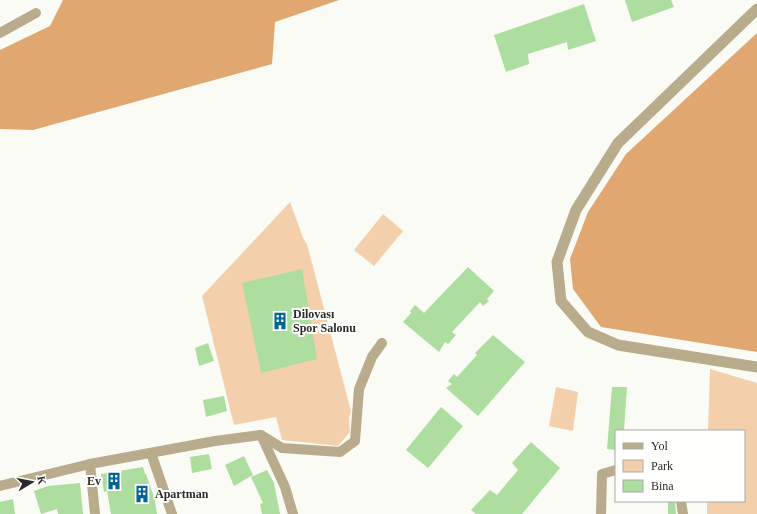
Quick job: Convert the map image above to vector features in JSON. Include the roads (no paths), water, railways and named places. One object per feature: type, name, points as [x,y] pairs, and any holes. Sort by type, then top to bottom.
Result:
[{"type":"street","points":[[757,9],[618,143],[576,210],[557,262],[561,301],[588,332],[618,345],[757,367]]},
{"type":"street","points":[[0,33],[36,13]]},
{"type":"street","points":[[0,486],[90,464],[215,441],[261,435],[282,448],[340,452],[355,441],[359,389],[372,357],[382,343]]},
{"type":"street","points":[[261,435],[285,487],[293,514]]},
{"type":"street","points":[[151,453],[172,514]]},
{"type":"street","points":[[90,464],[95,514]]},
{"type":"street","points":[[601,514],[602,474],[615,470]]},
{"type":"street","points":[[681,502],[683,514]]},
{"type":"place","name":"Dilovası Spor Salonu","points":[[280,321]]},
{"type":"place","name":"Ev","points":[[114,481]]},
{"type":"place","name":"Apartman","points":[[142,494]]}]
